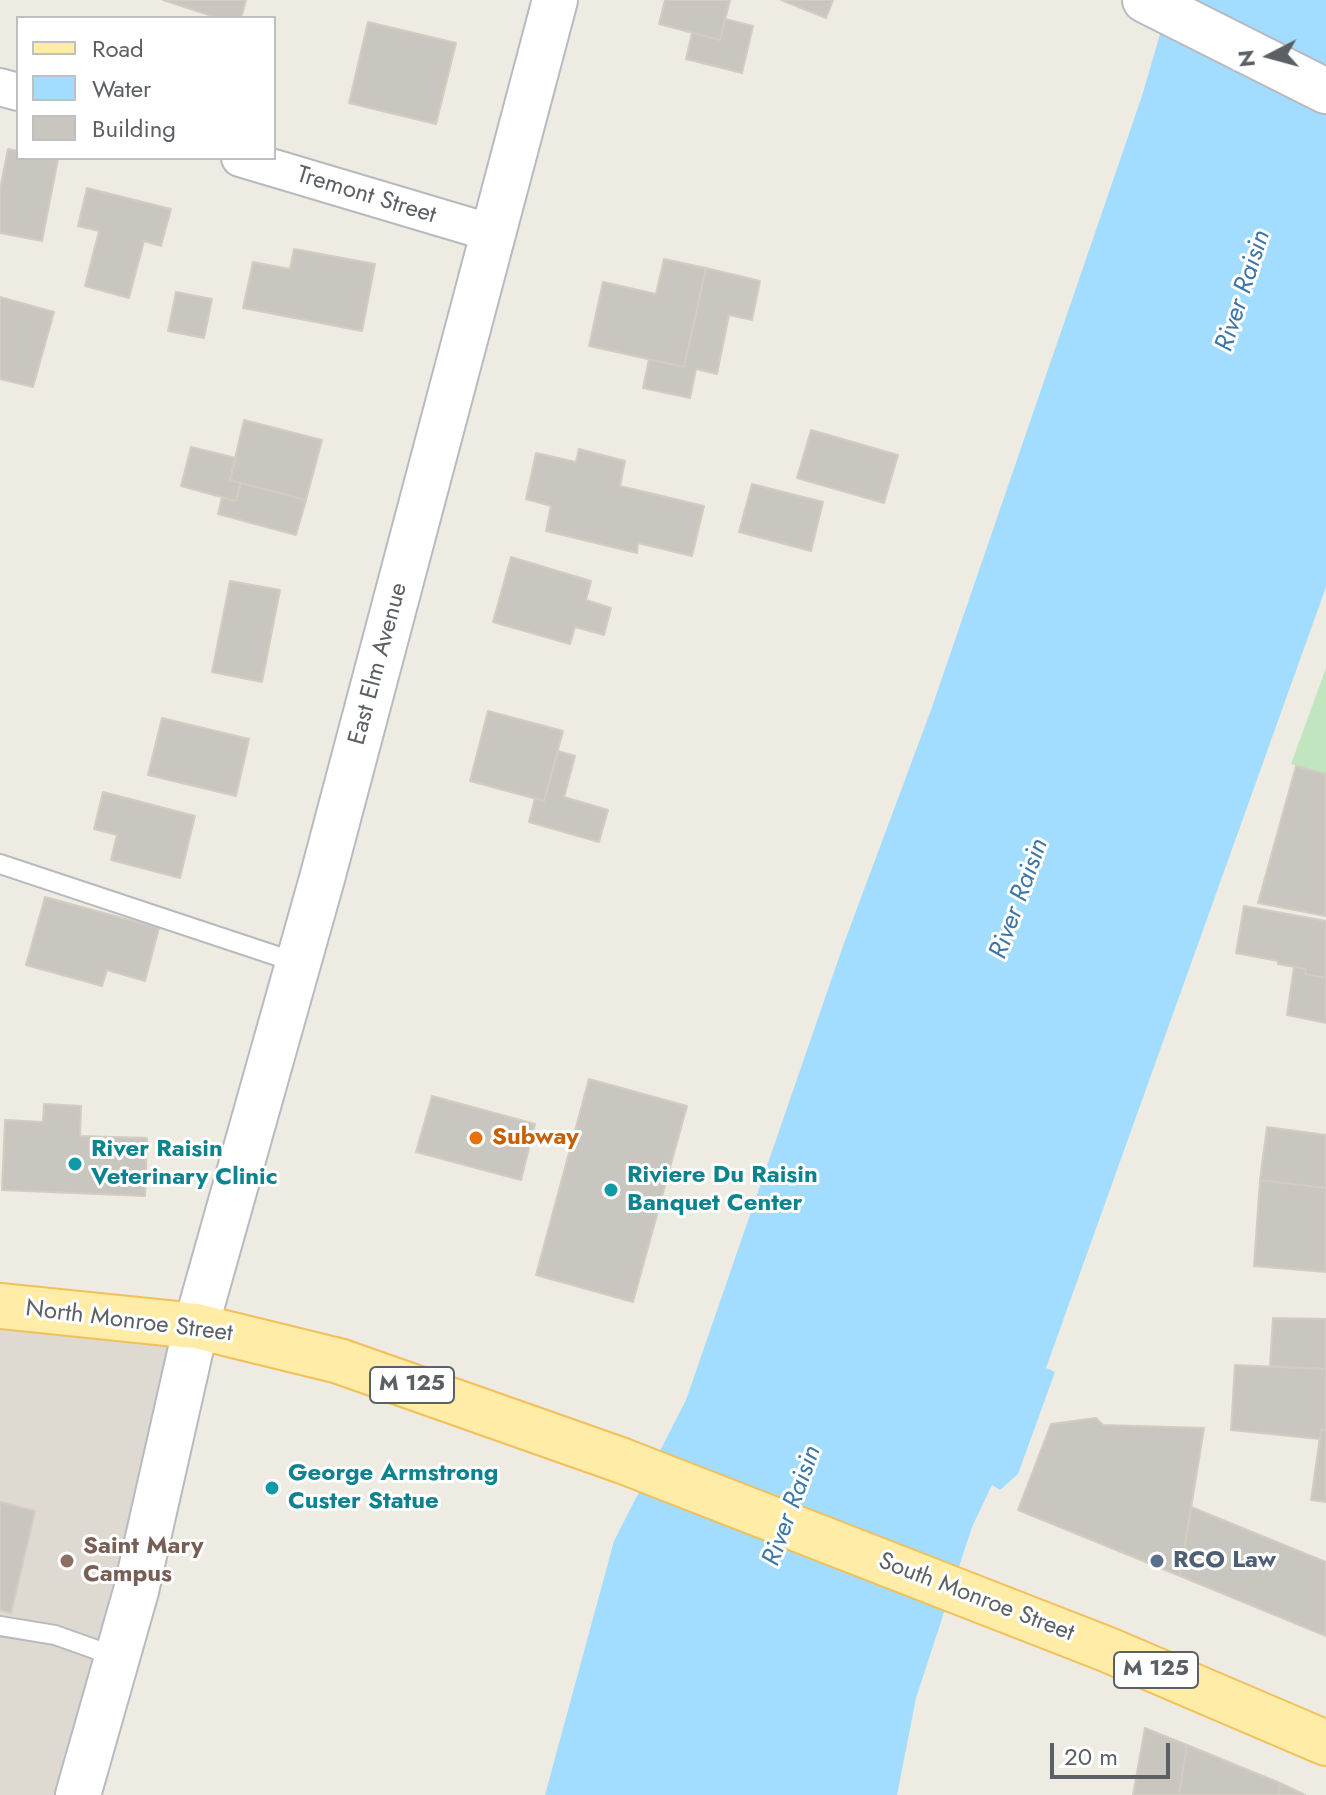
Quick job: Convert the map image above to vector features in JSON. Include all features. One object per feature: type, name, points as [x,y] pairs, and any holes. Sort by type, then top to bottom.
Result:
[{"type":"main road","name":"East Elm Avenue","points":[[78,1795],[136,1591],[196,1326],[298,963],[555,0]]},
{"type":"main road","points":[[1145,0],[1326,91]]},
{"type":"main road","name":"North Monroe Street","points":[[0,1306],[196,1326],[339,1361],[623,1461]]},
{"type":"main road","name":"South Monroe Street","points":[[623,1461],[985,1601],[1326,1743]]},
{"type":"street","name":"Tremont Street","points":[[247,160],[492,233]]},
{"type":"lane","points":[[0,864],[298,963]]},
{"type":"lane","points":[[0,1626],[55,1635],[117,1657]]},
{"type":"shaded area","name":"Saint Mary Campus","points":[[0,1306],[196,1326],[70,1795],[0,1795]]},
{"type":"green space","points":[[1326,668],[1326,774],[1291,764]]},
{"type":"water","name":"River Raisin","points":[[1170,0],[1326,0],[1326,587],[1046,1368],[1055,1372],[1018,1474],[1000,1490],[992,1485],[972,1527],[916,1698],[897,1795],[545,1795],[614,1541],[686,1400],[843,946],[931,710],[1142,96]]},
{"type":"building","points":[[163,0],[246,0],[242,16],[212,16]]},
{"type":"building","points":[[665,0],[730,0],[720,40],[659,24]]},
{"type":"building","points":[[781,0],[833,0],[826,18]]},
{"type":"building","points":[[725,19],[753,26],[742,73],[686,59],[692,33],[720,40]]},
{"type":"building","points":[[368,22],[456,43],[436,124],[349,103]]},
{"type":"building","points":[[8,149],[16,151],[16,160],[58,160],[42,241],[0,233],[0,189]]},
{"type":"building","points":[[87,188],[171,209],[161,246],[144,241],[129,298],[85,286],[99,231],[78,226]]},
{"type":"building","points":[[294,249],[375,264],[362,331],[243,308],[253,262],[290,269]]},
{"type":"building","points":[[664,259],[706,268],[684,367],[589,346],[603,282],[656,294]]},
{"type":"building","points":[[706,268],[760,281],[752,320],[729,315],[717,374],[696,369],[690,398],[643,388],[649,359],[684,367]]},
{"type":"building","points":[[176,292],[212,299],[204,338],[168,331]]},
{"type":"building","points":[[0,297],[54,312],[33,387],[0,379]]},
{"type":"building","points":[[244,420],[322,440],[306,500],[230,480]]},
{"type":"building","points":[[811,430],[898,455],[884,503],[797,478]]},
{"type":"building","points":[[191,447],[236,458],[230,480],[241,483],[236,501],[181,486]]},
{"type":"building","points":[[579,449],[625,461],[620,486],[704,506],[692,556],[638,543],[637,553],[546,531],[551,506],[526,499],[536,453],[576,462]]},
{"type":"building","points":[[241,483],[306,500],[296,535],[218,514],[222,498],[236,501]]},
{"type":"building","points":[[752,484],[823,502],[811,551],[739,532]]},
{"type":"building","points":[[511,557],[591,581],[586,600],[611,608],[604,635],[575,627],[570,644],[493,622]]},
{"type":"building","points":[[230,581],[280,590],[262,682],[212,672]]},
{"type":"building","points":[[488,711],[563,731],[544,801],[470,781]]},
{"type":"building","points":[[162,718],[249,739],[236,796],[148,775]]},
{"type":"building","points":[[558,751],[575,756],[564,797],[608,810],[599,842],[529,822],[535,798],[544,801]]},
{"type":"building","points":[[1296,766],[1326,774],[1326,916],[1258,903]]},
{"type":"building","points":[[103,792],[195,816],[180,878],[111,860],[117,835],[94,829]]},
{"type":"building","points":[[45,897],[159,928],[145,981],[107,970],[102,986],[26,965]]},
{"type":"building","points":[[1244,906],[1326,921],[1326,978],[1305,974],[1306,969],[1278,964],[1278,961],[1236,953]]},
{"type":"building","points":[[1294,967],[1306,969],[1305,974],[1326,978],[1326,1023],[1287,1015]]},
{"type":"building","name":"Riviere Du Raisin Banquet Center","points":[[589,1079],[687,1106],[633,1302],[536,1275]]},
{"type":"building","name":"Subway","points":[[432,1096],[535,1124],[521,1180],[416,1152]]},
{"type":"building","name":"River Raisin Veterinary Clinic","points":[[44,1104],[81,1106],[80,1136],[147,1138],[145,1196],[2,1190],[5,1120],[43,1122]]},
{"type":"building","points":[[1267,1127],[1326,1135],[1326,1188],[1260,1180]]},
{"type":"building","points":[[1260,1180],[1326,1188],[1326,1272],[1254,1266]]},
{"type":"building","points":[[1273,1318],[1326,1319],[1326,1369],[1270,1366]]},
{"type":"building","points":[[1235,1365],[1326,1369],[1326,1430],[1321,1430],[1320,1439],[1231,1430]]},
{"type":"building","points":[[1096,1418],[1103,1425],[1204,1428],[1180,1576],[1018,1510],[1051,1424]]},
{"type":"building","points":[[1321,1430],[1326,1430],[1326,1502],[1311,1500]]},
{"type":"building","points":[[0,1502],[35,1511],[11,1613],[0,1610]]},
{"type":"building","points":[[1191,1507],[1326,1562],[1326,1636],[1180,1576]]},
{"type":"building","points":[[1145,1728],[1187,1745],[1179,1795],[1133,1795]]},
{"type":"building","points":[[1187,1745],[1280,1783],[1279,1795],[1179,1795]]},
{"type":"building","points":[[1280,1783],[1305,1795],[1279,1795]]},
{"type":"place","name":"Subway","points":[[476,1138]]},
{"type":"place","name":"River Raisin Veterinary Clinic","points":[[75,1164]]},
{"type":"place","name":"Riviere Du Raisin Banquet Center","points":[[611,1190]]},
{"type":"place","name":"George Armstrong Custer Statue","points":[[272,1488]]},
{"type":"place","name":"Saint Mary Campus","points":[[67,1561]]},
{"type":"place","name":"RCO Law","points":[[1157,1561]]}]
